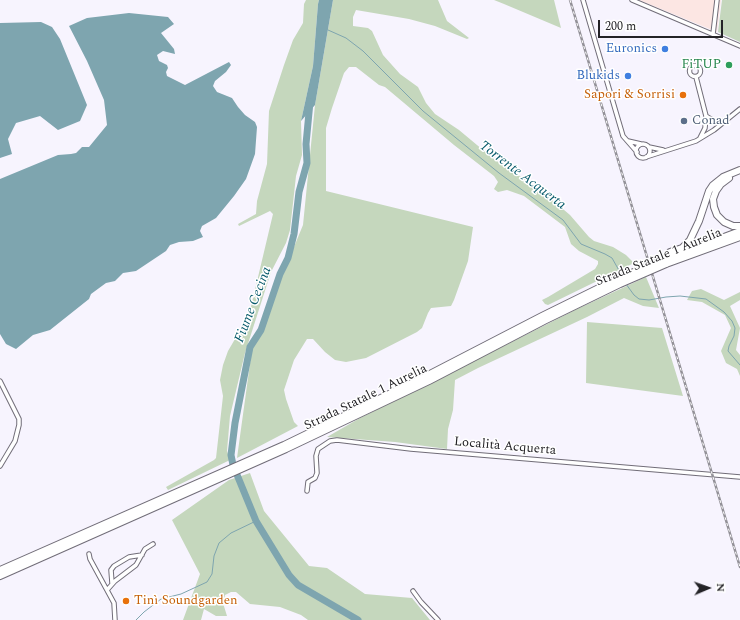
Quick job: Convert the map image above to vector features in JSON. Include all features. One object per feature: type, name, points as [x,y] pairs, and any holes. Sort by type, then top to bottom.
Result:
[{"type":"highway","points":[[665,261],[670,252],[682,248],[690,240],[699,221],[709,191],[713,185],[723,177],[740,170]]},
{"type":"highway","points":[[740,174],[729,178],[721,184],[716,191],[713,202],[715,212],[721,220],[729,225],[740,226]]},
{"type":"highway","name":"Strada Statale 1 Aurelia","points":[[0,576],[285,447],[618,282],[665,261],[740,231]]},
{"type":"highway","name":"Strada Statale 1 Aurelia","points":[[665,261],[740,236]]},
{"type":"highway","name":"Strada Statale 1 Aurelia","points":[[0,570],[207,482]]},
{"type":"street","points":[[583,0],[622,136],[641,157],[646,157],[699,139],[740,109]]},
{"type":"street","points":[[632,0],[740,46]]},
{"type":"street","points":[[713,34],[717,0]]},
{"type":"street","points":[[696,77],[706,116],[705,128],[699,139]]},
{"type":"street","points":[[706,116],[716,122],[726,120]]},
{"type":"street","points":[[627,141],[660,150],[668,150]]},
{"type":"street","points":[[637,152],[638,147],[642,144]]},
{"type":"street","points":[[646,157],[650,153],[648,146]]},
{"type":"street","points":[[0,381],[19,419],[15,441],[0,466]]},
{"type":"street","name":"Località Acquerta","points":[[306,491],[308,482],[314,478],[317,473],[316,456],[318,449],[330,441],[337,440],[411,449],[740,477]]},
{"type":"street","points":[[107,590],[112,583],[136,565],[148,547],[153,544]]},
{"type":"street","points":[[89,554],[90,559],[114,603],[115,620]]},
{"type":"street","points":[[112,583],[111,570],[114,566],[129,557],[142,555]]},
{"type":"street","points":[[413,591],[438,620]]},
{"type":"shaded area","points":[[639,0],[721,0],[717,32]]},
{"type":"green space","points":[[306,0],[319,0],[313,66],[301,121],[302,155],[296,176],[290,230],[286,243],[271,272],[245,353],[230,416],[227,451],[230,460],[168,490],[166,487],[216,458],[223,396],[220,380],[223,365],[228,351],[249,315],[273,214],[270,211],[239,226],[238,224],[256,214],[257,201],[267,164],[269,111],[293,40],[303,23],[304,4]]},
{"type":"green space","points":[[333,0],[438,0],[447,21],[469,38],[467,39],[435,26],[409,19],[356,10],[353,17],[353,26],[368,28],[372,31],[383,55],[400,74],[418,87],[426,103],[435,114],[459,130],[495,160],[537,187],[570,215],[594,241],[613,247],[626,255],[634,263],[548,305],[545,304],[542,300],[595,269],[598,261],[579,251],[571,244],[565,227],[524,196],[507,190],[498,192],[494,189],[498,182],[494,176],[454,145],[385,87],[379,85],[356,67],[349,67],[344,73],[326,128],[326,191],[473,227],[468,261],[451,306],[431,308],[422,328],[417,332],[366,358],[346,362],[335,360],[313,339],[307,339],[294,360],[284,390],[294,422],[298,426],[237,458],[252,349],[303,225],[315,105]]},
{"type":"green space","points":[[494,0],[554,0],[561,28],[504,4]]},
{"type":"green space","points":[[722,0],[740,0],[740,42],[718,32]]},
{"type":"green space","points":[[646,277],[659,308],[643,306],[624,298],[455,380],[453,410],[448,429],[447,449],[395,442],[327,437],[360,418],[575,310]]},
{"type":"green space","points":[[701,289],[724,300],[740,292],[740,300],[730,306],[740,328],[736,350],[740,355],[740,376],[737,369],[726,363],[721,351],[731,328],[725,315],[702,302],[687,300],[692,291]]},
{"type":"green space","points":[[587,322],[662,328],[683,396],[586,383]]},
{"type":"green space","points":[[250,473],[264,511],[309,566],[327,568],[365,594],[412,598],[430,620],[308,620],[301,615],[280,607],[250,604],[236,592],[231,592],[225,595],[223,603],[227,616],[216,616],[204,609],[201,620],[183,620],[200,574],[172,520],[229,480]]},
{"type":"water","points":[[319,0],[333,0],[315,105],[301,121],[313,66]]},
{"type":"water","points":[[129,13],[168,17],[174,24],[161,33],[174,49],[175,54],[163,51],[157,55],[159,61],[167,65],[167,76],[185,85],[229,62],[231,65],[226,72],[215,81],[213,86],[217,92],[232,98],[245,115],[255,122],[257,127],[255,154],[246,179],[234,196],[216,218],[202,226],[200,231],[203,237],[193,241],[179,242],[170,245],[166,251],[136,271],[123,273],[115,281],[106,283],[91,294],[89,299],[50,330],[33,335],[16,349],[6,344],[0,334],[0,179],[58,155],[76,153],[82,147],[89,147],[107,125],[104,100],[87,61],[69,26],[87,18]]},
{"type":"water","points":[[41,22],[52,27],[60,39],[87,105],[80,121],[58,130],[40,116],[16,123],[8,139],[12,154],[0,158],[0,23]]},
{"type":"waterway","name":"Torrente Acquerta","points":[[328,30],[346,38],[363,51],[423,111],[499,173],[563,220],[581,244],[612,258],[621,274]]},
{"type":"waterway","name":"Fiume Cecina","points":[[310,102],[306,144],[307,163],[299,192],[294,234],[288,258],[280,274],[261,330],[250,347],[235,423],[231,455],[233,465],[256,521],[289,575],[298,585],[358,620]]},
{"type":"waterway","name":"Torrente Acquerta","points":[[626,284],[639,299],[649,300],[680,296],[706,299],[724,312],[732,321],[735,328],[734,336],[728,351],[740,365]]},
{"type":"waterway","points":[[136,620],[161,599],[181,594],[207,582],[212,574],[214,556],[219,543],[231,533],[256,521]]},
{"type":"railway","points":[[570,0],[740,567]]},
{"type":"place","name":"Euronics","points":[[665,49]]},
{"type":"place","name":"FiTUP","points":[[729,65]]},
{"type":"place","name":"Blukids","points":[[628,76]]},
{"type":"place","name":"Sapori & Sorrisi","points":[[683,95]]},
{"type":"place","name":"Conad","points":[[684,121]]},
{"type":"place","name":"Tinì Soundgarden","points":[[126,601]]}]
